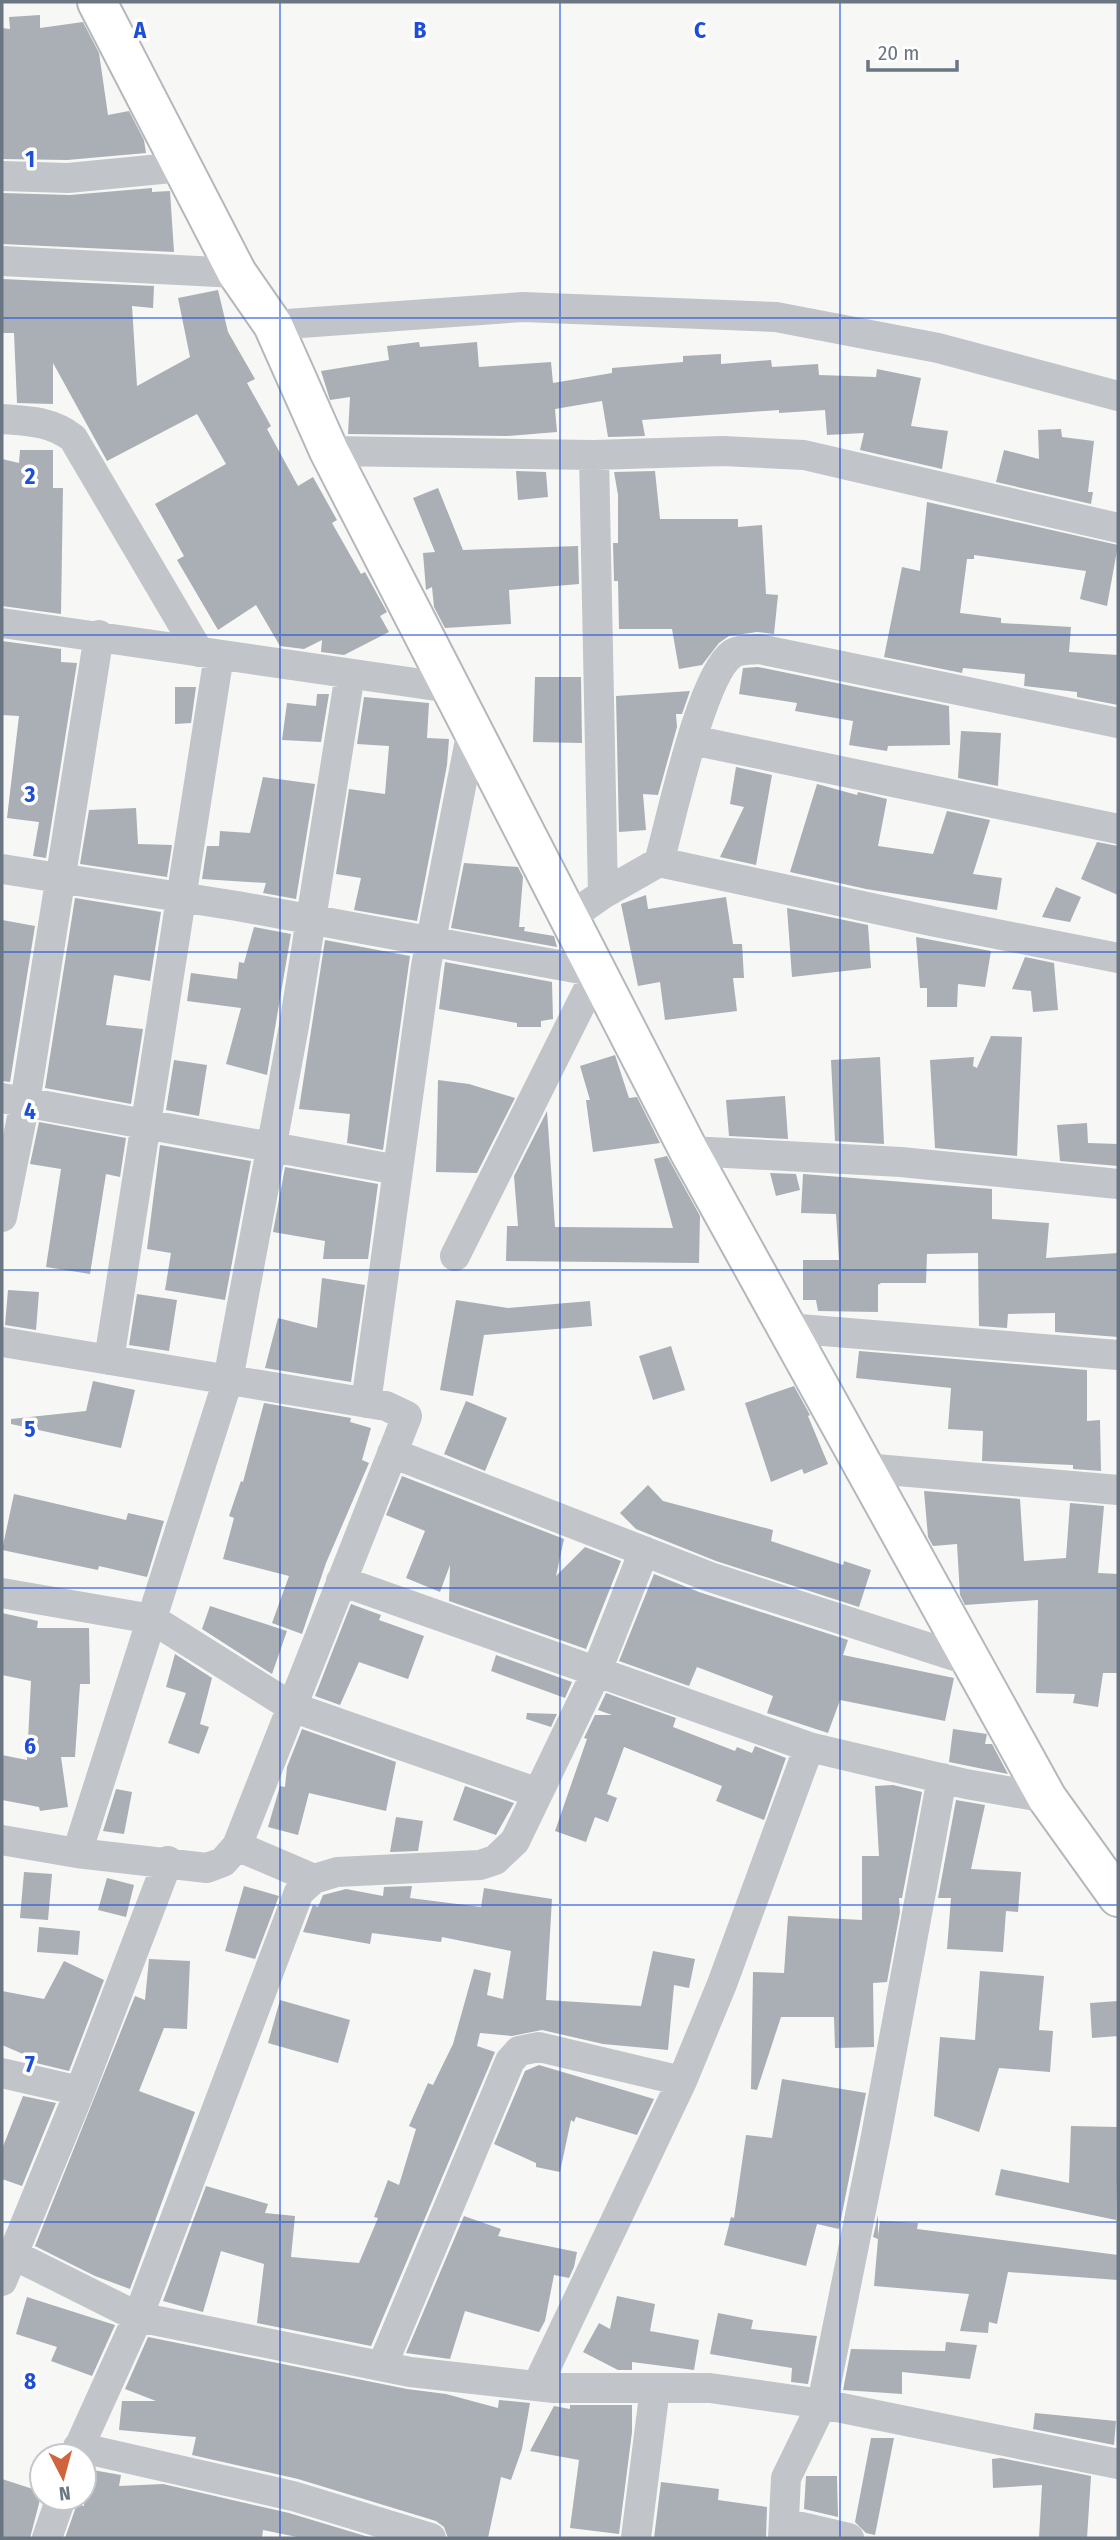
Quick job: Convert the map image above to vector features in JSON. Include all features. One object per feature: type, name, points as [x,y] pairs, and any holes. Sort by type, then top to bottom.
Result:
[{"type":"main road","points":[[97,2],[237,273],[273,325],[328,451],[689,1151],[1047,1798],[1116,1889]]},
{"type":"street","points":[[2,176],[68,177],[182,167]]},
{"type":"street","points":[[2,261],[237,273]]},
{"type":"street","points":[[273,325],[523,307],[776,317],[939,348],[1118,396]]},
{"type":"street","points":[[2,419],[43,422],[60,428],[73,438],[209,653],[183,897],[109,1360]]},
{"type":"street","points":[[328,451],[594,455],[723,451],[804,455],[1118,528]]},
{"type":"street","points":[[594,455],[603,894]]},
{"type":"street","points":[[2,623],[450,688]]},
{"type":"street","points":[[2,1217],[13,1100],[61,881],[99,635]]},
{"type":"street","points":[[659,862],[692,740],[719,667],[734,652],[759,649],[1118,723]]},
{"type":"street","points":[[77,1853],[228,1380],[311,920],[351,674]]},
{"type":"street","points":[[366,1403],[430,942],[472,730]]},
{"type":"street","points":[[692,740],[1118,829]]},
{"type":"street","points":[[569,918],[603,894],[659,862],[1118,958]]},
{"type":"street","points":[[2,869],[61,881],[183,897],[597,972],[455,1256]]},
{"type":"street","points":[[13,1100],[398,1170]]},
{"type":"street","points":[[689,1151],[901,1162],[1118,1184]]},
{"type":"street","points":[[787,1328],[1118,1355]]},
{"type":"street","points":[[2,1342],[386,1406],[407,1416],[237,1846],[223,1861],[207,1868],[168,1861],[77,1853],[2,1840]]},
{"type":"street","points":[[392,1453],[710,1577],[970,1661]]},
{"type":"street","points":[[864,1468],[1118,1490]]},
{"type":"street","points":[[81,2442],[138,2317],[299,1892],[314,1879],[337,1872],[480,1865],[495,1860],[515,1841],[596,1673],[644,1551]]},
{"type":"street","points":[[341,1581],[809,1747],[942,1778],[1047,1798]]},
{"type":"street","points":[[2,1593],[152,1619],[292,1707],[538,1793]]},
{"type":"street","points":[[537,2386],[682,2081],[722,1984],[809,1747]]},
{"type":"street","points":[[849,2538],[784,2531],[786,2478],[822,2404],[876,2136],[942,1778]]},
{"type":"street","points":[[237,1846],[314,1879]]},
{"type":"street","points":[[168,1861],[80,2091],[7,2267],[138,2317],[410,2372],[537,2386],[710,2388],[822,2404],[1118,2464]]},
{"type":"street","points":[[382,2366],[510,2061],[520,2051],[539,2047],[682,2081]]},
{"type":"street","points":[[2,2073],[80,2091]]},
{"type":"street","points":[[636,2538],[655,2388]]},
{"type":"street","points":[[98,2455],[293,2496],[431,2538]]},
{"type":"street","points":[[47,2538],[56,2512]]},
{"type":"building","points":[[40,15],[40,28],[83,22],[99,53],[108,115],[129,111],[144,140],[146,153],[67,160],[2,159],[2,28],[10,29],[9,17]]},
{"type":"building","points":[[152,188],[152,192],[170,191],[174,252],[2,244],[2,193],[70,195]]},
{"type":"building","points":[[2,279],[154,286],[153,308],[132,306],[137,386],[190,357],[178,298],[218,290],[228,332],[255,379],[247,383],[271,426],[267,429],[298,486],[313,477],[337,520],[332,523],[361,574],[365,572],[387,612],[380,616],[389,632],[344,655],[321,652],[322,640],[304,649],[280,646],[256,605],[218,630],[177,560],[184,556],[155,504],[226,464],[197,414],[107,461],[53,363],[53,404],[17,403],[14,333],[2,333]]},
{"type":"building","points":[[419,342],[420,347],[477,342],[479,367],[551,362],[553,383],[612,373],[612,368],[683,362],[683,356],[721,354],[721,364],[771,360],[772,367],[818,364],[819,375],[876,377],[877,369],[921,378],[911,426],[948,431],[942,469],[860,450],[864,433],[827,435],[825,410],[779,413],[779,410],[642,420],[645,436],[608,437],[602,401],[555,409],[557,432],[507,436],[348,434],[350,397],[330,400],[321,371],[389,360],[387,346]]},
{"type":"building","points":[[1061,429],[1062,437],[1094,441],[1088,492],[1093,492],[1091,504],[996,482],[1004,450],[1039,459],[1038,430]]},
{"type":"building","points":[[20,450],[53,450],[53,488],[63,488],[61,614],[2,606],[2,459],[19,463]]},
{"type":"building","points":[[516,471],[546,472],[548,497],[518,500]]},
{"type":"building","points":[[655,471],[660,519],[738,519],[738,527],[762,525],[766,594],[778,595],[774,634],[757,632],[729,636],[719,643],[702,665],[679,669],[672,629],[619,629],[618,581],[614,581],[613,543],[618,543],[618,495],[614,472]]},
{"type":"building","points":[[438,488],[463,550],[578,546],[579,584],[509,590],[511,624],[445,628],[434,607],[432,587],[426,590],[423,553],[435,552],[413,498]]},
{"type":"building","points":[[927,502],[1118,545],[1107,606],[1080,599],[1086,571],[974,555],[974,559],[967,559],[960,613],[1001,618],[1001,623],[1071,627],[1069,652],[1118,655],[1118,705],[1077,697],[1077,692],[1024,686],[1025,674],[963,668],[962,673],[884,657],[902,567],[920,571]]},
{"type":"building","points":[[2,641],[61,649],[61,662],[77,663],[46,858],[33,856],[39,822],[7,818],[19,716],[2,715]]},
{"type":"building","points":[[758,667],[949,706],[950,745],[888,746],[887,751],[849,745],[853,721],[795,711],[797,703],[739,694],[743,668]]},
{"type":"building","points":[[535,677],[581,677],[582,743],[533,742]]},
{"type":"building","points":[[175,687],[196,687],[191,723],[175,724]]},
{"type":"building","points":[[690,691],[682,714],[676,714],[677,727],[658,795],[643,794],[646,830],[619,832],[616,696]]},
{"type":"building","points":[[317,694],[329,694],[321,742],[282,740],[287,703],[316,706]]},
{"type":"building","points":[[364,697],[429,703],[427,738],[449,739],[447,765],[417,921],[354,910],[361,878],[336,874],[349,789],[385,794],[389,746],[357,744]]},
{"type":"building","points":[[961,731],[1001,733],[998,786],[958,778]]},
{"type":"building","points":[[736,767],[772,775],[756,865],[720,857],[744,807],[730,804]]},
{"type":"building","points":[[263,777],[315,784],[296,899],[263,893],[266,883],[202,879],[207,846],[219,846],[220,831],[250,833]]},
{"type":"building","points":[[817,784],[857,795],[858,792],[887,799],[878,846],[933,854],[947,811],[990,820],[973,874],[1002,878],[997,910],[866,889],[790,872]]},
{"type":"building","points":[[136,808],[138,844],[172,845],[167,877],[80,864],[89,810]]},
{"type":"building","points":[[1097,842],[1118,846],[1118,895],[1081,879]]},
{"type":"building","points":[[464,863],[518,867],[523,877],[519,927],[525,927],[524,931],[554,936],[557,947],[451,928]]},
{"type":"building","points":[[1056,887],[1081,897],[1070,922],[1042,917]]},
{"type":"building","points":[[646,895],[648,909],[726,897],[733,944],[742,944],[744,978],[733,978],[737,1011],[665,1020],[660,982],[638,986],[621,904]]},
{"type":"building","points":[[75,898],[161,912],[150,981],[114,975],[106,1025],[143,1029],[131,1104],[45,1088]]},
{"type":"building","points":[[787,908],[868,925],[871,968],[792,977]]},
{"type":"building","points":[[2,920],[35,926],[10,1082],[2,1081]]},
{"type":"building","points":[[254,927],[291,934],[267,1075],[226,1064],[241,1008],[187,1001],[191,973],[237,979],[239,962],[244,963]]},
{"type":"building","points":[[916,937],[991,951],[985,987],[958,984],[957,1007],[927,1007],[927,988],[920,988]]},
{"type":"building","points":[[325,940],[410,956],[383,1150],[347,1143],[350,1114],[299,1109]]},
{"type":"building","points":[[1025,957],[1054,963],[1058,1010],[1033,1012],[1031,991],[1012,989]]},
{"type":"building","points":[[445,962],[552,982],[553,1019],[541,1021],[541,1027],[517,1027],[517,1023],[439,1009]]},
{"type":"building","points":[[991,1036],[1022,1037],[1017,1156],[935,1148],[930,1060],[974,1057],[973,1066],[977,1068]]},
{"type":"building","points":[[615,1055],[629,1098],[637,1097],[660,1143],[593,1152],[586,1100],[590,1100],[580,1066]]},
{"type":"building","points":[[880,1057],[884,1144],[835,1141],[831,1060]]},
{"type":"building","points":[[174,1060],[207,1065],[199,1116],[166,1110]]},
{"type":"building","points":[[438,1080],[469,1084],[515,1098],[477,1173],[436,1172]]},
{"type":"building","points":[[785,1096],[788,1139],[729,1136],[726,1100]]},
{"type":"building","points":[[547,1111],[555,1227],[673,1228],[654,1159],[667,1156],[700,1216],[699,1263],[506,1261],[507,1226],[518,1226],[514,1176]]},
{"type":"building","points":[[39,1122],[126,1138],[120,1177],[106,1174],[90,1274],[46,1267],[61,1169],[30,1164]]},
{"type":"building","points":[[1087,1123],[1088,1143],[1118,1144],[1118,1166],[1060,1161],[1057,1125]]},
{"type":"building","points":[[160,1145],[251,1161],[225,1300],[165,1290],[171,1253],[147,1249]]},
{"type":"building","points":[[285,1167],[378,1184],[368,1259],[323,1259],[325,1241],[273,1232]]},
{"type":"building","points":[[770,1173],[796,1174],[800,1190],[776,1196]]},
{"type":"building","points":[[803,1174],[992,1189],[992,1219],[1049,1223],[1046,1258],[1118,1253],[1118,1337],[1055,1332],[1055,1313],[1008,1314],[1007,1328],[979,1326],[978,1253],[927,1254],[926,1283],[881,1283],[878,1285],[878,1312],[818,1311],[816,1300],[803,1300],[803,1260],[839,1260],[836,1214],[801,1213]]},
{"type":"building","points":[[322,1278],[365,1285],[351,1382],[265,1368],[278,1318],[317,1328]]},
{"type":"building","points":[[8,1290],[39,1292],[36,1330],[5,1325]]},
{"type":"building","points":[[137,1294],[177,1300],[169,1351],[129,1345]]},
{"type":"building","points":[[456,1300],[508,1308],[590,1301],[592,1326],[484,1335],[473,1396],[440,1390]]},
{"type":"building","points":[[671,1346],[685,1390],[653,1400],[639,1356]]},
{"type":"building","points":[[859,1351],[1087,1370],[1087,1421],[1100,1420],[1101,1471],[1073,1469],[1073,1465],[982,1461],[983,1431],[948,1429],[951,1388],[856,1378]]},
{"type":"building","points":[[93,1381],[135,1390],[121,1448],[11,1424],[11,1419],[86,1411]]},
{"type":"building","points":[[794,1386],[810,1415],[808,1416],[828,1464],[804,1474],[802,1469],[771,1482],[745,1403]]},
{"type":"building","points":[[466,1401],[507,1418],[485,1471],[444,1454]]},
{"type":"building","points":[[264,1403],[351,1418],[350,1422],[371,1428],[362,1460],[369,1463],[326,1563],[302,1634],[272,1623],[289,1576],[223,1559],[234,1518],[229,1516],[241,1481],[243,1482]]},
{"type":"building","points":[[402,1476],[564,1539],[556,1576],[585,1547],[621,1561],[586,1649],[449,1601],[450,1565],[440,1592],[406,1578],[425,1531],[386,1515]]},
{"type":"building","points":[[648,1485],[663,1501],[773,1530],[771,1541],[843,1565],[844,1561],[871,1570],[859,1607],[716,1561],[636,1529],[620,1513]]},
{"type":"building","points":[[924,1491],[1020,1499],[1024,1561],[1066,1558],[1070,1503],[1104,1506],[1098,1573],[1118,1574],[1118,1673],[1103,1673],[1098,1707],[1073,1703],[1075,1694],[1036,1693],[1038,1600],[965,1605],[960,1595],[957,1544],[933,1546],[928,1537]]},
{"type":"building","points":[[14,1494],[126,1520],[128,1513],[164,1521],[147,1577],[2,1550]]},
{"type":"building","points":[[654,1574],[699,1592],[848,1640],[843,1655],[954,1678],[945,1721],[840,1700],[828,1733],[767,1713],[773,1696],[697,1667],[689,1686],[619,1661]]},
{"type":"building","points":[[351,1604],[381,1615],[379,1620],[424,1636],[408,1679],[359,1662],[340,1705],[315,1696]]},
{"type":"building","points":[[210,1606],[287,1631],[272,1674],[202,1629]]},
{"type":"building","points":[[2,1613],[38,1621],[37,1628],[89,1628],[90,1684],[80,1684],[75,1757],[61,1757],[68,1807],[40,1811],[39,1807],[2,1800],[2,1755],[27,1760],[31,1681],[2,1675]]},
{"type":"building","points":[[175,1654],[212,1678],[200,1724],[209,1727],[199,1754],[168,1743],[186,1693],[166,1687]]},
{"type":"building","points":[[496,1655],[572,1682],[565,1698],[491,1671]]},
{"type":"building","points":[[606,1693],[676,1718],[673,1727],[735,1751],[737,1747],[752,1753],[755,1746],[786,1758],[764,1820],[716,1801],[722,1786],[624,1747],[607,1794],[617,1798],[608,1822],[595,1817],[586,1842],[555,1831],[587,1739],[584,1738],[595,1715],[612,1715],[598,1710]]},
{"type":"building","points":[[527,1713],[557,1714],[551,1727],[526,1719]]},
{"type":"building","points":[[302,1729],[396,1762],[386,1811],[309,1793],[298,1835],[268,1827],[280,1786],[285,1787],[287,1767]]},
{"type":"building","points":[[953,1729],[987,1734],[985,1744],[992,1744],[1008,1774],[949,1762]]},
{"type":"building","points":[[893,1785],[922,1792],[902,1898],[899,1898],[900,1912],[887,1982],[873,1983],[874,2047],[835,2048],[834,2017],[781,2017],[757,2090],[751,2089],[753,1972],[784,1973],[788,1916],[862,1920],[862,1856],[879,1856],[875,1786]]},
{"type":"building","points":[[465,1786],[514,1803],[496,1835],[453,1820]]},
{"type":"building","points":[[116,1789],[132,1792],[124,1834],[103,1831]]},
{"type":"building","points":[[956,1800],[985,1805],[971,1869],[1021,1872],[1018,1912],[1006,1911],[1003,1952],[947,1949],[951,1898],[938,1898]]},
{"type":"building","points":[[396,1817],[423,1821],[418,1851],[390,1852]]},
{"type":"building","points":[[24,1872],[52,1874],[48,1920],[20,1918]]},
{"type":"building","points":[[107,1878],[134,1885],[126,1917],[98,1910]]},
{"type":"building","points":[[244,1886],[279,1896],[255,1959],[225,1951]]},
{"type":"building","points":[[412,1886],[410,1898],[481,1907],[484,1888],[552,1899],[546,2000],[641,2006],[653,1951],[695,1959],[689,1988],[674,1985],[668,2050],[603,2044],[542,2030],[512,2036],[480,2033],[477,2046],[495,2052],[371,2346],[257,2323],[264,2264],[221,2251],[203,2312],[163,2301],[206,2186],[268,2204],[265,2213],[295,2216],[291,2257],[359,2263],[378,2218],[374,2217],[388,2180],[399,2185],[416,2129],[409,2126],[428,2083],[433,2085],[453,2044],[474,1969],[491,1973],[487,1995],[503,1999],[511,1951],[442,1937],[441,1942],[372,1933],[370,1944],[303,1932],[313,1905],[318,1907],[323,1895],[346,1889],[383,1896],[384,1887]]},
{"type":"building","points":[[39,1927],[80,1931],[78,1955],[37,1952]]},
{"type":"building","points":[[149,1959],[190,1961],[187,2029],[164,2028],[139,2091],[195,2112],[130,2289],[95,2276],[35,2246],[135,1996],[145,2000]]},
{"type":"building","points":[[64,1961],[104,1980],[69,2071],[36,2063],[37,2060],[2,2045],[2,1991],[44,1999]]},
{"type":"building","points":[[980,1971],[1044,1976],[1039,2030],[1053,2031],[1050,2072],[999,2068],[979,2132],[934,2116],[940,2037],[975,2040]]},
{"type":"building","points":[[280,2000],[350,2020],[338,2063],[268,2043]]},
{"type":"building","points":[[1118,2001],[1118,2036],[1092,2038],[1090,2003]]},
{"type":"building","points":[[539,2065],[654,2099],[637,2135],[576,2117],[574,2122],[571,2120],[560,2172],[536,2167],[536,2163],[494,2144],[525,2071]]},
{"type":"building","points":[[782,2079],[866,2093],[839,2229],[817,2224],[806,2266],[724,2245],[731,2217],[734,2218],[746,2135],[772,2138]]},
{"type":"building","points":[[23,2096],[56,2103],[22,2186],[2,2179],[2,2149]]},
{"type":"building","points":[[1071,2126],[1118,2127],[1116,2220],[995,2195],[1001,2169],[1069,2183]]},
{"type":"building","points":[[878,2215],[878,2236],[880,2221],[918,2223],[917,2229],[1118,2255],[1118,2280],[1008,2272],[997,2324],[989,2322],[988,2333],[960,2331],[969,2294],[874,2286],[878,2239],[873,2237]]},
{"type":"building","points":[[464,2216],[501,2229],[498,2236],[577,2252],[574,2267],[569,2278],[554,2275],[545,2321],[539,2332],[465,2311],[450,2359],[406,2353]]},
{"type":"building","points":[[617,2296],[655,2304],[650,2331],[699,2340],[694,2370],[632,2362],[632,2370],[618,2370],[583,2352],[599,2323],[610,2329]]},
{"type":"building","points":[[27,2297],[115,2325],[92,2376],[51,2361],[57,2347],[16,2334]]},
{"type":"building","points":[[718,2313],[753,2320],[751,2329],[817,2336],[808,2384],[791,2382],[792,2368],[710,2354]]},
{"type":"building","points":[[148,2337],[407,2389],[446,2394],[498,2408],[499,2400],[530,2403],[522,2449],[511,2480],[501,2477],[488,2538],[448,2538],[444,2527],[436,2521],[298,2479],[192,2455],[196,2437],[119,2430],[122,2401],[156,2401],[125,2389]]},
{"type":"building","points":[[946,2342],[977,2345],[970,2379],[902,2372],[902,2394],[843,2390],[851,2349],[945,2351]]},
{"type":"building","points":[[570,2405],[632,2405],[632,2432],[619,2534],[570,2528],[579,2460],[530,2451],[554,2406],[570,2409]]},
{"type":"building","points":[[1035,2413],[1116,2421],[1114,2445],[1033,2429]]},
{"type":"building","points":[[871,2438],[894,2438],[875,2535],[866,2533],[855,2522]]},
{"type":"building","points":[[1001,2458],[1091,2476],[1087,2538],[1039,2538],[1042,2485],[993,2488],[992,2459]]},
{"type":"building","points":[[98,2471],[121,2475],[119,2486],[163,2484],[289,2513],[372,2538],[302,2538],[263,2530],[262,2538],[65,2538],[74,2512],[98,2512]]},
{"type":"building","points":[[806,2476],[837,2476],[838,2517],[804,2509]]},
{"type":"building","points":[[2,2479],[28,2487],[28,2512],[37,2512],[30,2538],[2,2538]]},
{"type":"building","points":[[661,2482],[719,2489],[718,2500],[767,2507],[766,2538],[654,2538]]}]
